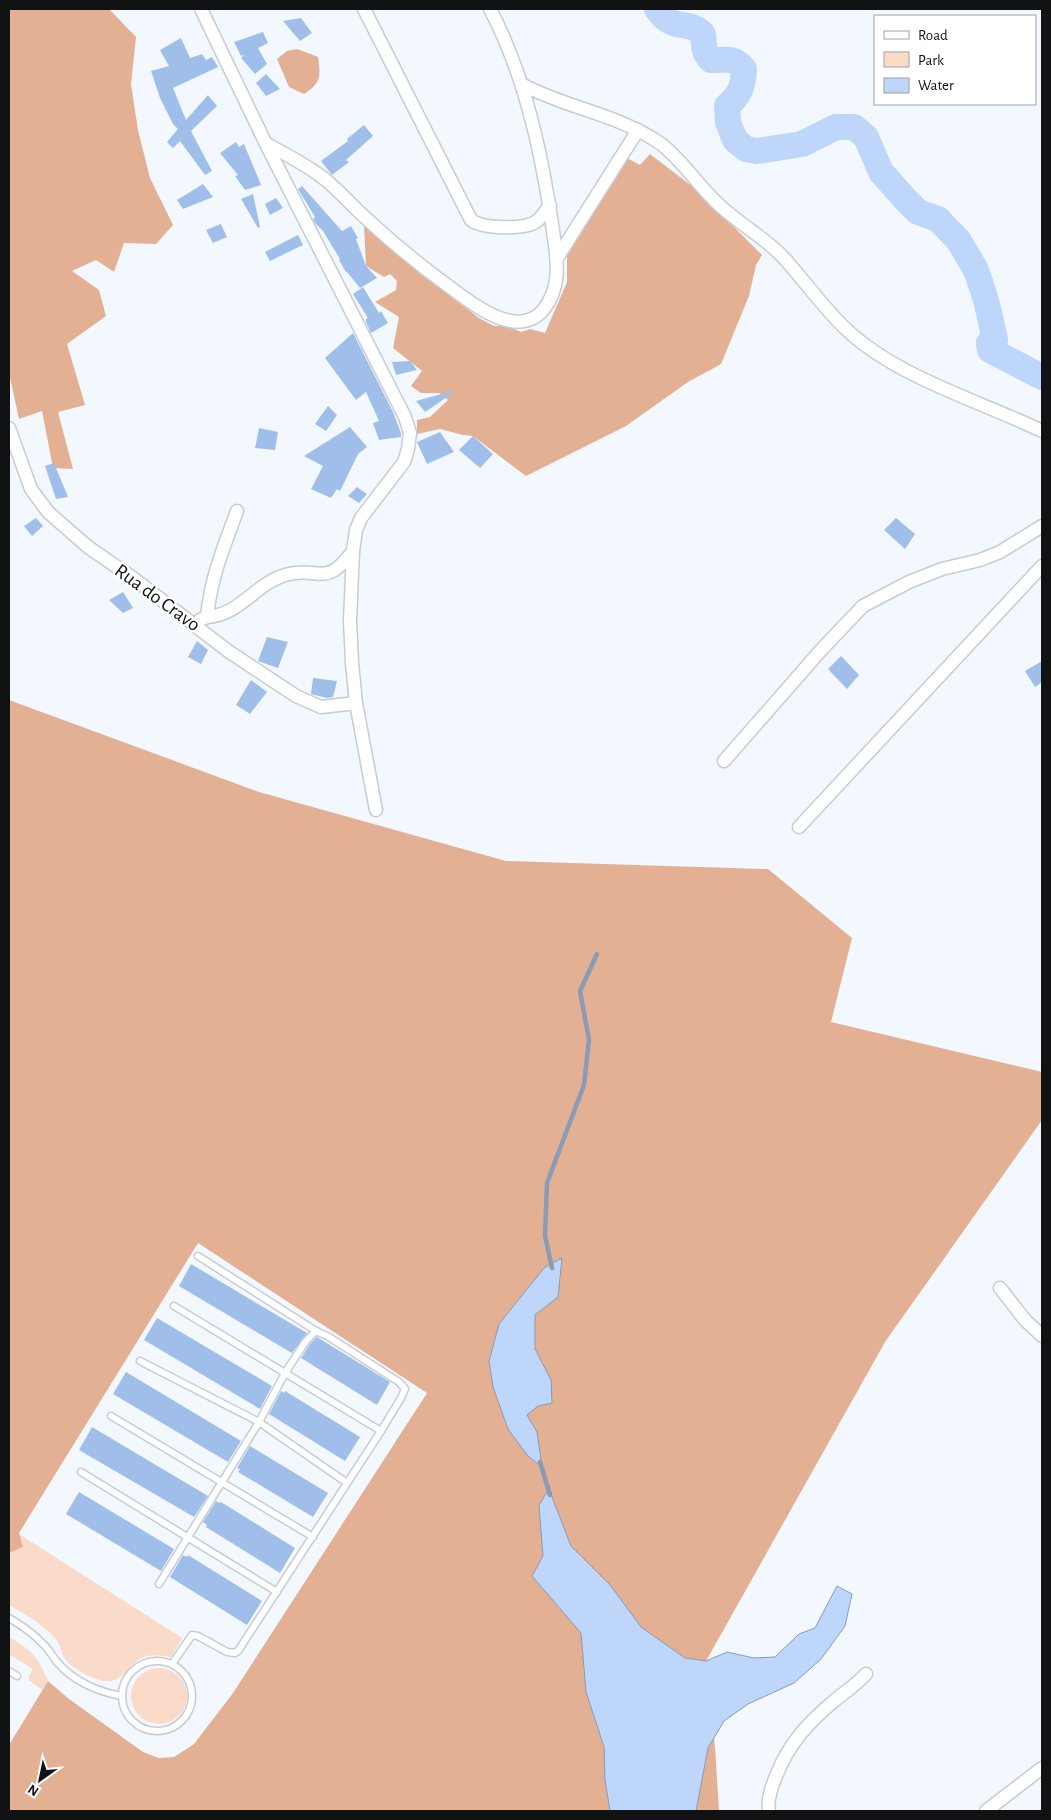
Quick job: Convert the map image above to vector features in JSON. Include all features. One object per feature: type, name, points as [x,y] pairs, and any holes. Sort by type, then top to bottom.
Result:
[{"type":"street","points":[[201,9],[266,144],[405,417],[410,433],[404,462],[361,518],[356,530],[353,551],[350,621],[352,663],[356,703],[376,810]]},
{"type":"street","points":[[364,9],[471,220],[488,227],[502,228],[531,224],[541,217],[550,204]]},
{"type":"street","points":[[266,144],[322,177],[415,261],[464,298],[497,317],[508,321],[531,320],[540,314],[552,298],[557,279],[557,258],[550,204],[523,85],[490,9]]},
{"type":"street","points":[[523,85],[553,99],[638,130],[662,145],[717,203],[782,256],[824,306],[848,331],[878,354],[909,372],[1042,431]]},
{"type":"street","points":[[557,258],[638,130]]},
{"type":"street","name":"Rua do Cravo","points":[[9,428],[31,489],[48,512],[88,547],[272,681],[312,704],[321,707],[356,703]]},
{"type":"street","points":[[207,617],[216,566],[236,511]]},
{"type":"street","points":[[724,761],[827,643],[863,606],[878,596],[926,575],[1000,552],[1042,526]]},
{"type":"street","points":[[193,623],[207,617],[226,613],[241,605],[274,580],[285,575],[330,573],[342,565],[353,551]]},
{"type":"street","points":[[798,827],[1042,566]]},
{"type":"street","points":[[1000,1288],[1025,1320],[1042,1336]]},
{"type":"street","points":[[768,1811],[773,1784],[782,1760],[795,1739],[820,1713],[849,1691],[866,1674]]},
{"type":"street","points":[[986,1811],[1042,1768]]},
{"type":"lane","points":[[172,1664],[192,1635],[198,1636],[227,1652],[235,1653],[238,1651],[404,1393],[403,1385],[198,1256]]},
{"type":"lane","points":[[174,1306],[381,1431]]},
{"type":"lane","points":[[159,1584],[259,1422],[285,1373],[311,1334],[316,1331]]},
{"type":"lane","points":[[140,1360],[259,1422],[347,1483]]},
{"type":"lane","points":[[111,1416],[313,1537]]},
{"type":"lane","points":[[81,1472],[277,1592]]},
{"type":"lane","points":[[9,1618],[39,1640],[66,1672],[99,1691],[122,1696]]},
{"type":"lane","points":[[152,1661],[172,1664],[187,1677],[191,1686],[192,1696],[186,1715],[172,1727],[162,1730],[143,1728],[128,1715],[122,1696],[123,1686],[127,1677],[134,1669],[152,1661]]},
{"type":"lane","points":[[9,1671],[16,1676]]},
{"type":"green space","points":[[19,1534],[182,1638],[171,1657],[153,1655],[143,1657],[117,1679],[111,1681],[93,1678],[68,1663],[58,1642],[45,1628],[9,1605],[9,1553],[23,1547]]},
{"type":"green space","points":[[9,1637],[33,1654],[41,1665],[48,1681],[42,1690],[29,1680],[33,1669],[9,1654]]},
{"type":"green space","points":[[159,1668],[174,1673],[182,1681],[187,1696],[182,1711],[174,1719],[159,1724],[144,1719],[136,1711],[131,1696],[136,1681],[144,1673]]},
{"type":"shaded area","points":[[9,9],[109,9],[136,37],[131,84],[138,130],[150,178],[173,225],[156,244],[124,243],[114,272],[96,260],[72,271],[99,290],[106,316],[67,344],[85,405],[58,412],[73,469],[53,468],[42,411],[19,419],[9,373]]},
{"type":"shaded area","points":[[297,49],[318,57],[319,78],[314,86],[304,94],[289,87],[277,59],[287,51]]},
{"type":"shaded area","points":[[650,154],[697,190],[762,255],[756,265],[749,296],[721,364],[688,382],[626,426],[526,476],[473,436],[440,429],[417,434],[417,420],[430,417],[448,400],[439,393],[421,393],[411,386],[422,371],[393,348],[399,317],[375,302],[396,290],[397,281],[390,274],[384,277],[366,266],[364,225],[424,276],[479,318],[494,326],[507,326],[521,332],[530,329],[545,333],[567,282],[567,256],[627,158],[640,165]]},
{"type":"shaded area","points":[[9,700],[259,792],[506,861],[768,869],[852,938],[831,1022],[1042,1072],[1042,1120],[885,1342],[706,1661],[715,1747],[719,1811],[9,1811],[9,1745],[48,1681],[69,1699],[143,1752],[159,1758],[174,1757],[194,1744],[233,1693],[427,1393],[198,1243],[19,1533],[23,1547],[9,1553]]},
{"type":"water","points":[[562,1258],[558,1297],[535,1315],[535,1349],[551,1380],[552,1403],[538,1406],[527,1415],[537,1432],[542,1467],[528,1456],[508,1429],[493,1387],[489,1361],[499,1324],[545,1267]]},
{"type":"water","points":[[549,1489],[571,1546],[611,1586],[641,1627],[685,1658],[706,1661],[727,1652],[754,1658],[775,1657],[799,1634],[815,1628],[837,1586],[852,1594],[845,1626],[821,1659],[794,1683],[748,1704],[724,1721],[708,1748],[696,1811],[610,1811],[605,1780],[604,1747],[586,1692],[581,1633],[532,1576],[543,1556],[539,1505]]},
{"type":"building","points":[[301,18],[312,33],[300,41],[283,21]]},
{"type":"building","points":[[263,32],[268,43],[258,48],[267,64],[255,74],[241,58],[245,54],[241,56],[234,42]]},
{"type":"building","points":[[181,38],[190,58],[202,54],[206,60],[212,57],[218,67],[173,88],[186,120],[208,95],[217,106],[191,131],[212,171],[205,175],[180,141],[173,148],[167,142],[178,129],[173,124],[160,98],[151,71],[169,66],[160,50]]},
{"type":"building","points":[[266,74],[280,89],[266,96],[256,83]]},
{"type":"building","points":[[364,125],[373,136],[346,160],[349,162],[332,175],[321,161],[348,141],[347,139]]},
{"type":"building","points":[[236,142],[239,147],[244,144],[261,185],[245,190],[235,176],[238,175],[220,153]]},
{"type":"building","points":[[203,184],[213,197],[183,209],[177,200]]},
{"type":"building","points":[[302,186],[342,231],[351,226],[358,238],[356,239],[366,266],[377,278],[360,288],[346,272],[323,231],[315,223],[313,219],[315,217],[298,189]]},
{"type":"building","points":[[253,194],[260,227],[258,228],[241,199]]},
{"type":"building","points":[[276,198],[283,208],[270,215],[265,204]]},
{"type":"building","points":[[221,224],[227,237],[213,243],[206,230]]},
{"type":"building","points":[[298,235],[303,245],[270,261],[265,252]]},
{"type":"building","points":[[363,287],[379,313],[381,311],[388,323],[371,333],[366,322],[368,318],[353,294]]},
{"type":"building","points":[[353,333],[393,412],[401,437],[379,440],[373,423],[379,421],[366,392],[356,400],[325,358]]},
{"type":"building","points":[[410,361],[417,370],[396,375],[392,362]]},
{"type":"building","points":[[452,391],[453,393],[425,412],[416,401]]},
{"type":"building","points":[[328,406],[337,415],[326,431],[315,424]]},
{"type":"building","points":[[350,427],[367,447],[358,454],[340,491],[337,489],[331,498],[311,489],[323,466],[304,456]]},
{"type":"building","points":[[259,428],[278,432],[275,450],[255,448]]},
{"type":"building","points":[[440,432],[454,452],[427,464],[417,442]]},
{"type":"building","points":[[473,436],[493,454],[480,468],[459,450]]},
{"type":"building","points":[[54,463],[68,497],[56,499],[45,466]]},
{"type":"building","points":[[357,487],[367,494],[359,503],[348,496]]},
{"type":"building","points":[[36,518],[43,526],[32,536],[24,526]]},
{"type":"building","points":[[896,518],[915,534],[905,549],[884,530]]},
{"type":"building","points":[[123,592],[133,608],[123,613],[109,600]]},
{"type":"building","points":[[267,637],[288,642],[278,668],[258,661]]},
{"type":"building","points":[[197,641],[208,650],[201,664],[188,657]]},
{"type":"building","points":[[841,656],[859,675],[847,689],[828,669]]},
{"type":"building","points":[[1042,661],[1042,682],[1035,687],[1025,671]]},
{"type":"building","points":[[313,678],[337,681],[333,697],[327,698],[311,694]]},
{"type":"building","points":[[251,680],[267,692],[250,714],[236,705]]},
{"type":"building","points":[[191,1264],[307,1333],[292,1353],[179,1286]]},
{"type":"building","points":[[157,1318],[272,1386],[260,1409],[144,1340]]},
{"type":"building","points":[[317,1337],[390,1382],[377,1405],[301,1358]]},
{"type":"building","points":[[126,1372],[241,1441],[228,1462],[113,1394]]},
{"type":"building","points":[[281,1391],[284,1393],[285,1391],[360,1437],[345,1461],[269,1414]]},
{"type":"building","points":[[92,1427],[208,1496],[194,1517],[79,1450]]},
{"type":"building","points":[[250,1446],[328,1493],[313,1517],[238,1472],[240,1469],[237,1468]]},
{"type":"building","points":[[79,1492],[174,1549],[161,1571],[66,1514]]},
{"type":"building","points":[[216,1501],[221,1502],[295,1548],[280,1573],[206,1527],[207,1525],[203,1522]]},
{"type":"building","points":[[183,1555],[187,1557],[188,1555],[262,1601],[247,1625],[170,1577]]},
{"type":"waterway","points":[[657,9],[669,21],[690,26],[701,32],[703,34],[705,51],[711,60],[732,60],[744,69],[740,90],[727,106],[728,122],[735,140],[746,149],[757,151],[802,144],[836,127],[854,127],[866,137],[881,172],[918,212],[938,219],[959,241],[976,270],[986,300],[995,339],[989,343],[990,350],[1042,377]]},
{"type":"waterway","points":[[552,1268],[545,1236],[547,1183],[584,1085],[589,1040],[580,991],[597,954]]},
{"type":"waterway","points":[[540,1462],[550,1495]]}]
